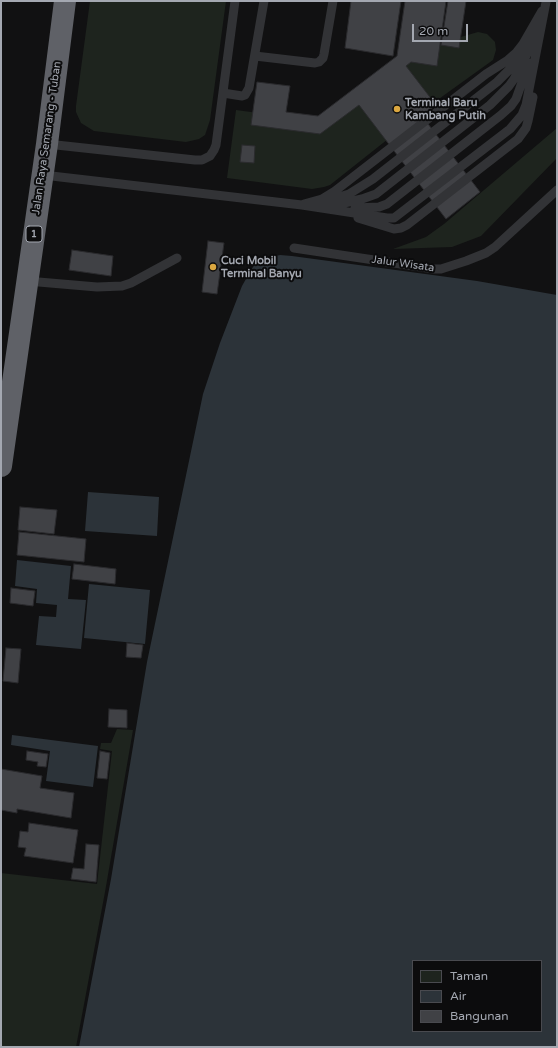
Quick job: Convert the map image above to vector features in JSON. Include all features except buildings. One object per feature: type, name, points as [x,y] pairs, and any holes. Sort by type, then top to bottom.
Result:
[{"type":"highway","name":"Jalan Raya Semarang - Tuban","points":[[1,466],[47,144],[65,1]]},
{"type":"lane","points":[[47,144],[202,160],[210,156],[214,150],[235,1]]},
{"type":"lane","points":[[223,93],[242,96],[249,88],[264,1]]},
{"type":"lane","points":[[254,56],[315,63],[319,62],[323,58],[324,54],[333,1]]},
{"type":"lane","points":[[302,205],[322,199],[335,191],[481,78],[508,60],[523,44],[546,2]]},
{"type":"lane","points":[[302,205],[344,203],[373,195],[490,105],[514,79],[532,44],[546,2]]},
{"type":"lane","points":[[302,205],[361,208],[383,206],[504,112],[514,103],[521,89],[546,2]]},
{"type":"lane","points":[[42,175],[302,205],[394,218],[510,129],[522,115],[526,105],[546,2]]},
{"type":"lane","points":[[302,205],[353,217],[394,229],[402,228],[518,139],[526,128],[531,112],[546,2]]},
{"type":"lane","name":"Jalur Wisata","points":[[294,248],[441,269],[486,253],[495,247],[557,190]]},
{"type":"lane","points":[[27,281],[97,287],[122,286],[176,258]]},
{"type":"green space","points":[[90,1],[226,1],[210,120],[205,135],[199,139],[186,142],[94,131],[81,123],[76,112],[76,106]]},
{"type":"green space","points":[[478,32],[487,34],[495,42],[496,50],[493,60],[436,101],[330,185],[312,189],[227,178],[236,110],[332,123],[414,58],[447,41]]},
{"type":"green space","points":[[557,128],[557,158],[481,236],[452,247],[393,249],[426,237],[444,224]]},
{"type":"green space","points":[[117,729],[133,730],[76,1047],[1,1047],[1,873],[97,884],[112,751],[100,749],[101,743],[111,743]]},
{"type":"water","points":[[280,255],[292,256],[477,281],[557,295],[557,1047],[79,1047],[111,879],[147,662],[203,394],[220,343],[242,286],[255,264],[262,259]]},
{"type":"water","points":[[88,492],[159,497],[157,536],[85,531]]},
{"type":"water","points":[[17,560],[71,566],[68,599],[86,600],[81,649],[36,645],[39,616],[56,617],[57,605],[36,603],[37,589],[15,586]]},
{"type":"water","points":[[89,584],[150,590],[145,644],[84,638]]},
{"type":"water","points":[[12,735],[98,746],[93,787],[46,781],[50,751],[11,745]]},
{"type":"place","name":"Terminal Baru Kambang Putih","points":[[397,109]]},
{"type":"place","name":"Cuci Mobil Terminal Banyu","points":[[213,267]]}]
